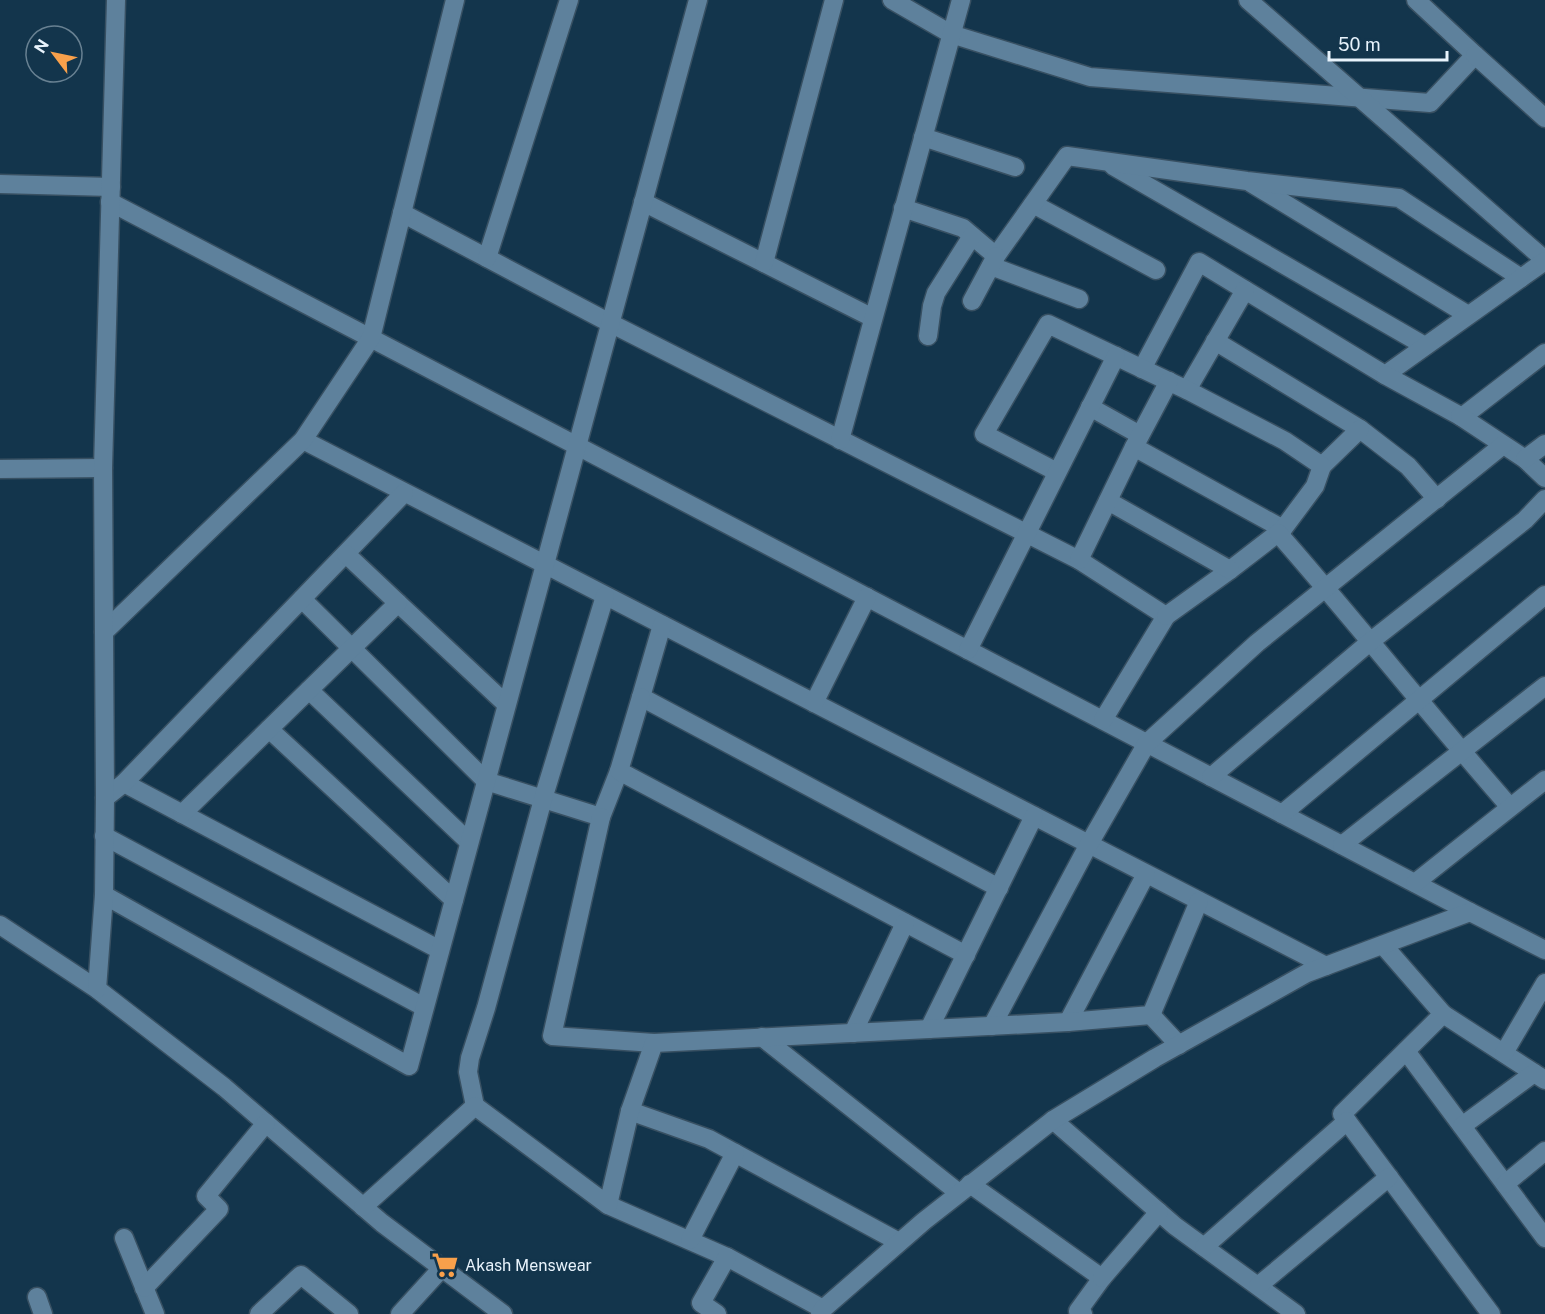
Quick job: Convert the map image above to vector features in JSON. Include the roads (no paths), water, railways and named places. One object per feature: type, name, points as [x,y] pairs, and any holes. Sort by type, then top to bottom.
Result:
[{"type":"street","points":[[97,989],[104,895],[103,468],[116,0]]},
{"type":"street","points":[[104,632],[303,440],[371,338],[455,0]]},
{"type":"street","points":[[487,258],[569,0]]},
{"type":"street","points":[[104,895],[409,1066],[698,0]]},
{"type":"street","points":[[764,263],[834,0]]},
{"type":"street","points":[[892,0],[951,34],[1090,77],[1430,103],[1475,55]]},
{"type":"street","points":[[840,440],[961,0]]},
{"type":"street","points":[[1248,0],[1545,260],[1385,375]]},
{"type":"street","points":[[1416,0],[1545,118]]},
{"type":"street","points":[[923,136],[1016,167]]},
{"type":"street","points":[[972,301],[993,261],[1067,156],[1247,181],[1399,198],[1521,278]]},
{"type":"street","points":[[1104,160],[1425,346]]},
{"type":"street","points":[[1247,181],[1468,315]]},
{"type":"street","points":[[0,184],[110,195],[371,338],[576,446],[1545,950]]},
{"type":"street","points":[[643,202],[873,318]]},
{"type":"street","points":[[1033,204],[1156,270]]},
{"type":"street","points":[[903,208],[963,228],[993,261],[1079,299]]},
{"type":"street","points":[[402,213],[610,323],[1079,560],[1166,616]]},
{"type":"street","points":[[928,336],[936,293],[972,236]]},
{"type":"street","points":[[1142,369],[1199,262],[1385,375],[1460,416],[1525,459],[1545,478]]},
{"type":"street","points":[[1187,390],[1245,290]]},
{"type":"street","points":[[1057,472],[984,434],[1048,324],[1169,381],[1286,441],[1323,466]]},
{"type":"street","points":[[1215,342],[1360,429],[1408,466],[1437,499]]},
{"type":"street","points":[[1460,416],[1462,417],[1545,353]]},
{"type":"street","points":[[968,650],[1116,356]]},
{"type":"street","points":[[1079,560],[1169,381]]},
{"type":"street","points":[[1090,406],[1137,441],[1280,531],[1418,700],[1510,807]]},
{"type":"street","points":[[1103,720],[1166,616],[1280,531],[1316,486],[1323,466],[1360,429]]},
{"type":"street","points":[[303,440],[1326,966]]},
{"type":"street","points":[[1525,459],[1545,444]]},
{"type":"street","points":[[992,1026],[1089,844],[1147,743],[1257,643],[1503,445]]},
{"type":"street","points":[[0,469],[103,468]]},
{"type":"street","points":[[105,798],[124,783],[404,493]]},
{"type":"street","points":[[1211,777],[1371,641],[1525,520],[1545,499]]},
{"type":"street","points":[[1108,501],[1230,570]]},
{"type":"street","points":[[346,554],[506,704]]},
{"type":"street","points":[[1282,814],[1545,595]]},
{"type":"street","points":[[605,596],[543,799],[468,1067],[475,1106],[608,1205],[727,1257],[822,1312],[900,1242],[1053,1120],[1179,1044],[1307,973],[1470,912]]},
{"type":"street","points":[[814,703],[867,597]]},
{"type":"street","points":[[302,599],[486,781],[601,817]]},
{"type":"street","points":[[182,814],[398,603]]},
{"type":"street","points":[[662,625],[619,771],[601,817],[552,1036],[654,1043],[1068,1022],[1151,1015]]},
{"type":"street","points":[[1342,845],[1545,686]]},
{"type":"street","points":[[309,690],[469,842]]},
{"type":"street","points":[[641,697],[999,888]]},
{"type":"street","points":[[269,729],[454,900]]},
{"type":"street","points":[[619,771],[966,956]]},
{"type":"street","points":[[1414,883],[1545,780]]},
{"type":"street","points":[[124,783],[440,950]]},
{"type":"street","points":[[929,1029],[1034,816]]},
{"type":"street","points":[[104,836],[424,1007]]},
{"type":"street","points":[[1068,1022],[1146,873]]},
{"type":"street","points":[[1151,1015],[1199,901]]},
{"type":"street","points":[[853,1033],[905,923]]},
{"type":"street","points":[[0,925],[97,989],[224,1088],[382,1223],[503,1314]]},
{"type":"street","points":[[1383,945],[1443,1014],[1540,1076],[1462,1126]]},
{"type":"street","points":[[1504,1053],[1545,983]]},
{"type":"street","points":[[1443,1014],[1342,1114],[1491,1314]]},
{"type":"street","points":[[1151,1015],[1179,1044]]},
{"type":"street","points":[[762,1037],[964,1189],[1102,1278]]},
{"type":"street","points":[[608,1205],[630,1111],[654,1043]]},
{"type":"street","points":[[1406,1051],[1545,1238]]},
{"type":"street","points":[[363,1207],[475,1106]]},
{"type":"street","points":[[630,1111],[709,1139],[900,1242]]},
{"type":"street","points":[[1053,1120],[1175,1226],[1296,1314]]},
{"type":"street","points":[[1204,1247],[1347,1121]]},
{"type":"street","points":[[144,1288],[219,1209],[206,1196],[266,1123]]},
{"type":"street","points":[[1505,1184],[1545,1151]]},
{"type":"street","points":[[690,1240],[735,1153]]},
{"type":"street","points":[[1258,1287],[1389,1177]]},
{"type":"street","points":[[1083,1314],[1078,1311],[1102,1278],[1159,1212]]},
{"type":"street","points":[[124,1238],[155,1314]]},
{"type":"street","points":[[717,1314],[701,1303],[727,1257]]},
{"type":"street","points":[[400,1314],[442,1268]]},
{"type":"street","points":[[259,1314],[301,1275],[349,1314]]},
{"type":"street","points":[[37,1296],[43,1314]]},
{"type":"place","name":"Akash Menswear","points":[[445,1265]]}]
